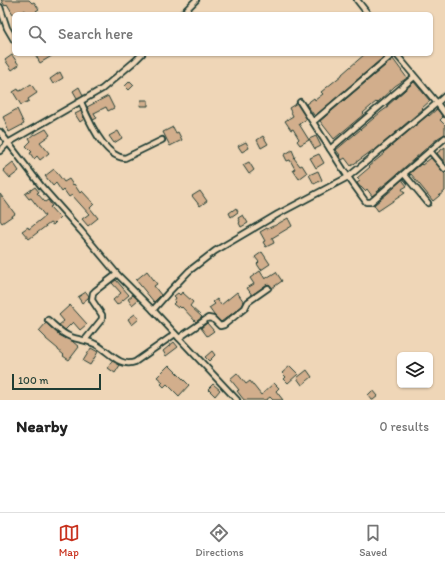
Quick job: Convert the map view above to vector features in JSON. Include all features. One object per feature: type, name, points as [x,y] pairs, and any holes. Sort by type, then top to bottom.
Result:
[{"type":"street","points":[[184,12],[196,0]]},
{"type":"street","points":[[357,0],[366,12]]},
{"type":"street","points":[[0,7],[6,26],[12,36]]},
{"type":"street","points":[[0,151],[8,143],[102,89],[140,56]]},
{"type":"street","points":[[313,122],[391,56]]},
{"type":"street","points":[[398,56],[445,114]]},
{"type":"street","points":[[330,149],[414,77]]},
{"type":"street","points":[[153,310],[189,271],[215,251],[278,214],[348,177],[445,96]]},
{"type":"street","points":[[81,102],[89,120],[101,140],[108,148],[119,156],[126,158],[162,140]]},
{"type":"street","points":[[300,102],[364,201],[369,203],[445,138]]},
{"type":"street","points":[[0,132],[42,187],[117,274],[153,310],[237,400]]},
{"type":"street","points":[[430,151],[445,169]]},
{"type":"street","points":[[404,174],[428,203]]},
{"type":"street","points":[[85,340],[102,319],[102,315],[92,300],[93,294],[117,274]]},
{"type":"street","points":[[179,338],[208,318],[213,319],[220,326],[224,325],[245,308],[248,302],[268,288]]},
{"type":"street","points":[[48,320],[66,335],[95,344],[127,364],[135,362],[175,334]]},
{"type":"building","points":[[1,0],[29,0],[32,3],[34,2],[39,9],[36,11],[37,12],[26,12],[25,10],[22,12],[12,12],[7,4],[5,6]]},
{"type":"building","points":[[12,55],[19,65],[12,70],[5,60]]},
{"type":"building","points":[[36,56],[52,56],[40,63]]},
{"type":"building","points":[[363,56],[385,56],[315,116],[306,104],[323,94],[321,92]]},
{"type":"building","points":[[393,59],[407,78],[395,86],[377,103],[376,102],[371,106],[363,113],[364,114],[334,139],[320,121]]},
{"type":"building","points":[[60,72],[63,78],[53,84],[50,79]]},
{"type":"building","points":[[130,81],[134,85],[129,90],[125,86]]},
{"type":"building","points":[[414,82],[430,101],[422,108],[423,109],[374,151],[373,150],[351,166],[345,158],[342,160],[336,150],[388,107],[387,106]]},
{"type":"building","points":[[31,84],[37,93],[28,99],[29,101],[21,105],[13,92],[18,89],[19,91],[22,90]]},
{"type":"building","points":[[79,87],[83,95],[77,98],[73,91]]},
{"type":"building","points":[[108,96],[114,108],[108,111],[106,107],[94,113],[97,118],[93,120],[87,107]]},
{"type":"building","points":[[141,100],[148,100],[148,106],[140,106]]},
{"type":"building","points":[[297,103],[307,119],[299,124],[309,140],[300,145],[297,141],[299,139],[293,129],[291,130],[285,121],[293,116],[289,108]]},
{"type":"building","points":[[17,109],[24,124],[9,132],[3,117]]},
{"type":"building","points":[[437,109],[443,117],[440,120],[445,125],[445,134],[438,138],[372,196],[367,189],[365,191],[360,187],[357,183],[360,181],[357,178],[385,153],[384,152]]},
{"type":"building","points":[[81,111],[84,119],[80,122],[75,114]]},
{"type":"building","points":[[173,127],[176,133],[178,132],[182,140],[170,146],[163,132]]},
{"type":"building","points":[[46,129],[50,135],[40,142],[49,153],[40,160],[37,156],[34,159],[30,153],[32,152],[26,146],[31,141],[29,138]]},
{"type":"building","points":[[118,131],[122,138],[114,143],[109,136]]},
{"type":"building","points":[[263,136],[268,144],[261,148],[257,140]]},
{"type":"building","points":[[316,136],[321,146],[315,149],[309,139]]},
{"type":"building","points":[[246,142],[249,148],[242,152],[238,146]]},
{"type":"building","points":[[445,147],[445,163],[437,153]]},
{"type":"building","points":[[292,150],[295,157],[294,158],[300,166],[302,165],[307,173],[299,179],[293,170],[295,169],[290,160],[287,161],[284,155]]},
{"type":"building","points":[[319,154],[324,163],[316,168],[310,158]]},
{"type":"building","points":[[431,158],[445,174],[445,191],[433,201],[411,174],[409,174]]},
{"type":"building","points":[[13,162],[19,171],[10,178],[3,170]]},
{"type":"building","points":[[249,162],[254,170],[249,174],[243,165]]},
{"type":"building","points":[[54,169],[64,182],[69,179],[80,193],[82,191],[94,204],[90,208],[98,218],[88,226],[82,219],[89,214],[72,195],[69,197],[64,190],[62,192],[56,183],[53,186],[45,176]]},
{"type":"building","points":[[318,171],[322,180],[314,184],[309,175]]},
{"type":"building","points":[[403,179],[407,186],[402,189],[405,193],[378,211],[374,205]]},
{"type":"building","points":[[35,187],[39,192],[37,193],[45,202],[48,200],[52,206],[50,207],[60,218],[53,225],[50,223],[29,239],[22,231],[28,227],[29,229],[45,216],[31,198],[29,199],[25,194]]},
{"type":"building","points":[[200,191],[207,201],[200,206],[192,196]]},
{"type":"building","points":[[0,194],[15,214],[2,223],[0,220]]},
{"type":"building","points":[[236,208],[238,212],[231,217],[229,213]]},
{"type":"building","points":[[243,215],[248,223],[241,227],[238,218]]},
{"type":"building","points":[[288,218],[292,226],[272,238],[274,243],[266,247],[263,242],[265,241],[260,232]]},
{"type":"building","points":[[262,252],[270,264],[261,270],[257,264],[259,262],[255,257]]},
{"type":"building","points":[[147,271],[157,284],[154,286],[161,295],[154,302],[136,280]]},
{"type":"building","points":[[260,271],[265,279],[276,272],[282,281],[272,288],[270,285],[266,285],[252,295],[247,288],[254,284],[250,278]]},
{"type":"building","points":[[116,280],[129,295],[117,305],[113,300],[121,293],[112,283]]},
{"type":"building","points":[[86,292],[89,296],[82,303],[78,297]]},
{"type":"building","points":[[182,292],[193,302],[190,306],[202,317],[196,322],[182,307],[181,308],[179,306],[178,308],[173,304],[176,298],[174,296],[178,293],[180,295]]},
{"type":"building","points":[[237,292],[244,302],[242,306],[221,322],[209,308],[215,304],[213,302],[217,299],[221,305]]},
{"type":"building","points":[[133,295],[138,300],[132,305],[128,299]]},
{"type":"building","points":[[70,305],[87,324],[80,330],[73,322],[65,330],[59,325],[64,321],[59,315]]},
{"type":"building","points":[[135,314],[139,319],[132,325],[128,319]]},
{"type":"building","points":[[46,323],[59,335],[72,341],[79,347],[69,360],[63,356],[64,355],[39,331]]},
{"type":"building","points":[[207,323],[214,331],[207,336],[201,328]]},
{"type":"building","points":[[174,342],[178,347],[166,356],[163,351]]},
{"type":"building","points":[[91,348],[98,352],[90,365],[83,361]]},
{"type":"building","points":[[212,351],[215,355],[209,361],[205,357]]},
{"type":"building","points":[[112,361],[120,365],[115,373],[108,368]]},
{"type":"building","points":[[169,365],[189,385],[179,396],[167,384],[164,387],[161,384],[163,382],[157,377]]},
{"type":"building","points":[[290,366],[298,374],[288,383],[284,379],[286,377],[282,373]]},
{"type":"building","points":[[307,370],[312,377],[302,385],[297,378]]},
{"type":"building","points":[[237,373],[246,384],[250,381],[261,395],[274,383],[279,388],[276,391],[283,400],[273,400],[270,397],[266,400],[244,400],[237,391],[239,390],[230,379]]},
{"type":"building","points":[[213,384],[220,390],[215,396],[208,389]]},
{"type":"building","points":[[373,390],[378,396],[372,400],[368,395]]}]
